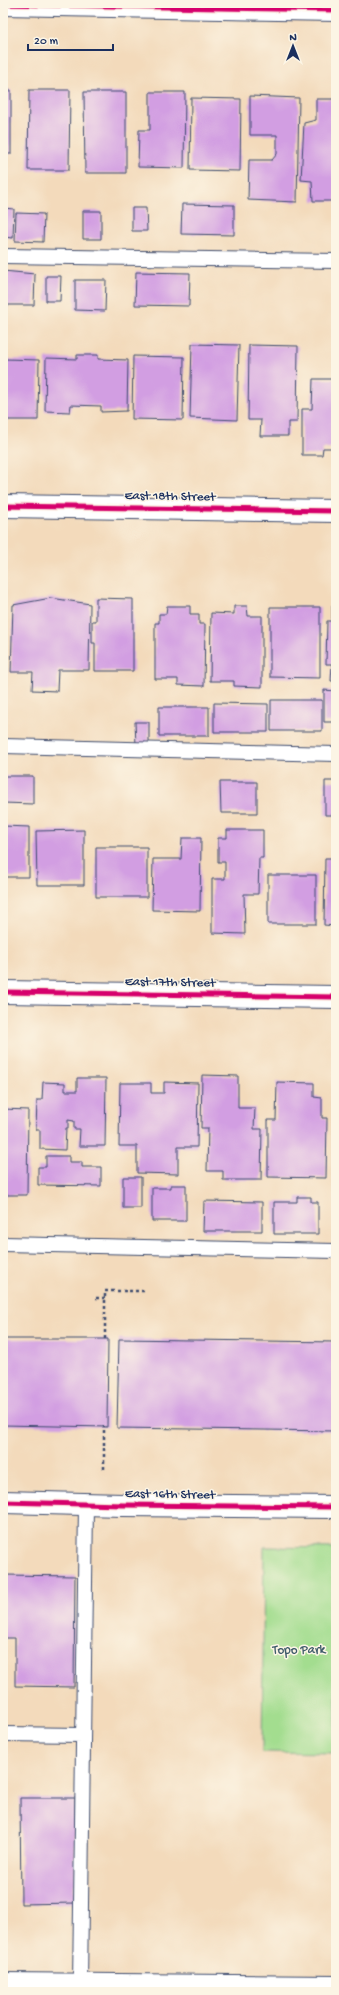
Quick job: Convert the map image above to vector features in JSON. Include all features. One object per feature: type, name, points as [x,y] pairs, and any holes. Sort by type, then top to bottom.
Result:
[{"type":"street","points":[[3,4],[336,10]]},
{"type":"street","name":"East 18th Street","points":[[3,506],[336,511]]},
{"type":"street","name":"East 17th Street","points":[[3,992],[336,997]]},
{"type":"street","name":"East 16th Street","points":[[3,1502],[336,1507]]},
{"type":"street","points":[[3,1984],[45,1988],[80,1985],[336,1987]]},
{"type":"lane","points":[[3,256],[336,261]]},
{"type":"lane","points":[[3,746],[336,754]]},
{"type":"lane","points":[[3,1244],[336,1252]]},
{"type":"lane","points":[[80,1985],[86,1504]]},
{"type":"lane","points":[[3,1734],[83,1735]]},
{"type":"path","points":[[105,1339],[105,1291],[144,1291]]},
{"type":"path","points":[[96,1298],[105,1298]]},
{"type":"path","points":[[104,1426],[104,1469]]},
{"type":"green space","name":"Topo Park","points":[[264,1547],[336,1548],[336,1753],[262,1752]]},
{"type":"building","points":[[3,90],[11,90],[11,154],[3,154]]},
{"type":"building","points":[[29,90],[70,90],[69,170],[28,170]]},
{"type":"building","points":[[84,92],[126,92],[126,173],[85,173]]},
{"type":"building","points":[[150,92],[185,92],[184,168],[138,167],[139,130],[150,130]]},
{"type":"building","points":[[250,96],[299,98],[297,202],[248,200],[249,160],[272,160],[277,154],[277,135],[250,135]]},
{"type":"building","points":[[191,98],[241,99],[240,171],[190,170]]},
{"type":"building","points":[[316,99],[336,99],[336,201],[313,201],[312,181],[301,180],[304,123],[316,120]]},
{"type":"building","points":[[182,204],[234,205],[234,235],[181,234]]},
{"type":"building","points":[[3,208],[14,209],[13,238],[3,237]]},
{"type":"building","points":[[132,208],[146,208],[147,231],[132,231]]},
{"type":"building","points":[[83,211],[101,211],[101,239],[83,239]]},
{"type":"building","points":[[16,213],[44,214],[43,242],[15,241]]},
{"type":"building","points":[[3,271],[35,274],[34,305],[3,305]]},
{"type":"building","points":[[136,272],[190,273],[189,306],[135,305]]},
{"type":"building","points":[[46,276],[61,276],[60,301],[46,301]]},
{"type":"building","points":[[75,280],[106,280],[105,311],[75,310]]},
{"type":"building","points":[[192,344],[239,345],[237,420],[190,418]]},
{"type":"building","points":[[249,345],[298,346],[297,422],[288,422],[288,436],[260,436],[261,420],[248,420]]},
{"type":"building","points":[[77,355],[98,355],[98,359],[128,360],[127,411],[101,412],[101,406],[71,405],[70,412],[45,411],[46,358],[77,359]]},
{"type":"building","points":[[133,356],[184,357],[183,420],[132,419]]},
{"type":"building","points":[[5,359],[39,360],[38,420],[3,420]]},
{"type":"building","points":[[313,379],[336,379],[336,448],[323,448],[322,455],[302,455],[302,409],[312,409]]},
{"type":"building","points":[[51,598],[90,604],[89,670],[58,670],[57,691],[32,690],[33,672],[11,672],[13,605]]},
{"type":"building","points":[[96,598],[133,599],[133,671],[95,671],[95,643],[92,643],[92,621],[96,621]]},
{"type":"building","points":[[3,600],[5,600],[4,623],[3,623]]},
{"type":"building","points":[[167,606],[190,606],[190,614],[199,614],[199,624],[205,624],[204,686],[178,685],[178,679],[155,679],[155,623],[159,623],[159,614],[166,614]]},
{"type":"building","points":[[234,606],[247,606],[248,616],[262,616],[262,687],[234,686],[234,681],[210,681],[211,613],[234,614]]},
{"type":"building","points":[[332,606],[336,606],[336,681],[331,681],[332,664],[326,664],[327,621],[332,621]]},
{"type":"building","points":[[270,607],[320,607],[320,678],[270,677]]},
{"type":"building","points":[[324,690],[336,691],[336,722],[324,722]]},
{"type":"building","points":[[271,700],[322,700],[322,731],[271,731]]},
{"type":"building","points":[[214,703],[268,704],[268,732],[214,732]]},
{"type":"building","points":[[159,707],[209,707],[209,736],[159,736]]},
{"type":"building","points":[[135,722],[149,722],[149,745],[136,745]]},
{"type":"building","points":[[3,776],[33,776],[33,804],[3,803]]},
{"type":"building","points":[[325,781],[336,781],[336,815],[325,815]]},
{"type":"building","points":[[220,782],[257,782],[257,813],[221,813]]},
{"type":"building","points":[[3,826],[29,827],[29,877],[3,877]]},
{"type":"building","points":[[84,830],[84,885],[37,885],[36,831]]},
{"type":"building","points":[[227,830],[263,830],[263,858],[259,858],[258,894],[244,894],[245,934],[212,933],[212,879],[225,879],[225,862],[218,862],[218,838],[227,838]]},
{"type":"building","points":[[182,838],[201,838],[200,911],[152,910],[153,859],[181,859]]},
{"type":"building","points":[[96,847],[147,847],[147,897],[96,897]]},
{"type":"building","points":[[325,858],[336,858],[336,926],[324,925]]},
{"type":"building","points":[[268,875],[316,875],[316,924],[268,924]]},
{"type":"building","points":[[202,1075],[238,1076],[238,1108],[255,1108],[254,1129],[262,1129],[261,1180],[223,1180],[223,1171],[207,1171],[208,1128],[201,1128]]},
{"type":"building","points":[[77,1078],[106,1078],[105,1146],[79,1146],[80,1129],[74,1129],[74,1121],[68,1120],[65,1150],[40,1149],[40,1130],[36,1130],[37,1100],[42,1100],[43,1082],[65,1083],[65,1091],[77,1091]]},
{"type":"building","points":[[164,1082],[198,1083],[197,1147],[178,1147],[178,1174],[137,1173],[137,1146],[119,1146],[120,1083],[151,1083],[151,1093],[164,1093]]},
{"type":"building","points":[[277,1082],[314,1083],[314,1097],[322,1098],[322,1118],[327,1118],[326,1178],[268,1177],[268,1120],[276,1120]]},
{"type":"building","points":[[3,1109],[28,1110],[27,1195],[3,1195]]},
{"type":"building","points":[[46,1156],[69,1156],[69,1162],[82,1162],[82,1167],[101,1167],[101,1186],[38,1185],[38,1167],[46,1167]]},
{"type":"building","points":[[123,1177],[141,1177],[141,1208],[123,1208]]},
{"type":"building","points":[[171,1185],[186,1185],[186,1221],[152,1221],[152,1188],[171,1188]]},
{"type":"building","points":[[297,1197],[311,1197],[311,1202],[318,1202],[318,1234],[274,1234],[274,1202],[297,1202]]},
{"type":"building","points":[[204,1201],[262,1202],[262,1231],[203,1231]]},
{"type":"building","points":[[3,1339],[108,1339],[107,1427],[3,1425]]},
{"type":"building","points":[[119,1339],[336,1342],[336,1431],[117,1428]]},
{"type":"building","points":[[3,1575],[75,1576],[74,1687],[15,1686],[15,1638],[3,1638]]},
{"type":"building","points":[[20,1798],[75,1798],[75,1903],[21,1904]]},
{"type":"cycle path","points":[[3,4],[336,10]]},
{"type":"cycle path","points":[[3,506],[336,511]]},
{"type":"cycle path","points":[[3,992],[336,997]]},
{"type":"cycle path","points":[[3,1502],[336,1507]]}]
